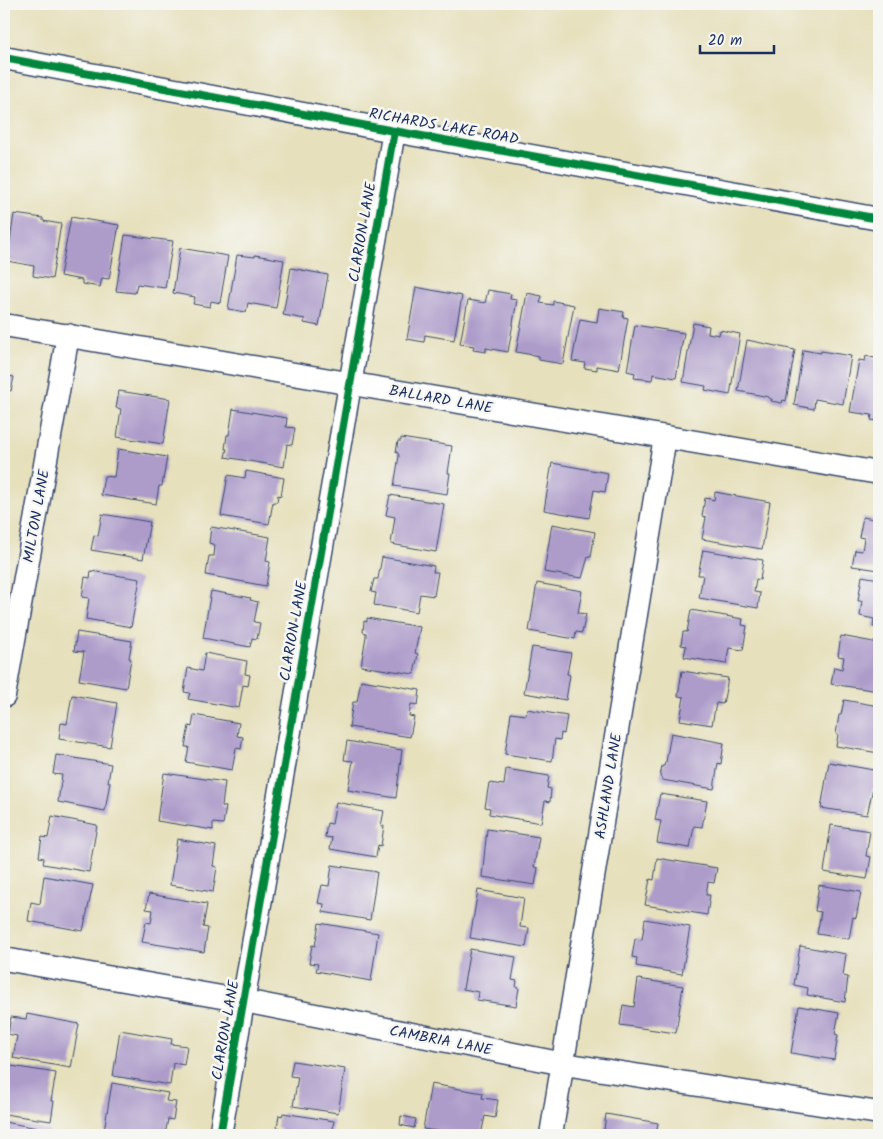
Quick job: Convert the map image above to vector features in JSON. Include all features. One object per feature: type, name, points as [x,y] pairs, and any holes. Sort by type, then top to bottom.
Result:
[{"type":"street","name":"RICHARDS LAKE ROAD","points":[[4,58],[879,219]]},
{"type":"street","name":"CLARION LANE","points":[[220,1135],[394,131]]},
{"type":"street","name":"BALLARD LANE","points":[[4,325],[879,473]]},
{"type":"street","name":"MILTON LANE","points":[[4,696],[68,336]]},
{"type":"street","name":"ASHLAND LANE","points":[[551,1135],[665,437]]},
{"type":"street","name":"CAMBRIA LANE","points":[[4,958],[244,1001],[564,1064],[879,1113]]},
{"type":"building","points":[[14,214],[43,218],[43,221],[61,224],[52,279],[33,276],[34,266],[7,261]]},
{"type":"building","points":[[71,217],[119,225],[109,279],[102,278],[100,287],[82,284],[82,280],[60,276]]},
{"type":"building","points":[[125,235],[173,241],[165,288],[137,284],[135,293],[116,291]]},
{"type":"building","points":[[180,248],[228,256],[220,303],[211,301],[210,307],[193,304],[195,297],[173,293]]},
{"type":"building","points":[[237,255],[255,257],[255,255],[284,260],[276,308],[248,303],[246,312],[228,309]]},
{"type":"building","points":[[291,268],[328,275],[319,326],[304,323],[305,319],[283,315]]},
{"type":"building","points":[[416,287],[462,296],[454,340],[425,335],[424,342],[407,339]]},
{"type":"building","points":[[488,290],[511,294],[510,299],[517,300],[508,352],[486,348],[486,352],[473,350],[474,346],[460,344],[468,300],[485,303]]},
{"type":"building","points":[[527,293],[542,296],[540,303],[553,305],[553,301],[574,305],[563,364],[539,360],[539,356],[516,352]]},
{"type":"building","points":[[599,308],[624,312],[623,317],[628,318],[619,370],[597,366],[597,370],[584,368],[585,363],[572,361],[580,319],[597,322]]},
{"type":"building","points":[[693,323],[709,326],[708,333],[719,335],[720,330],[740,334],[730,395],[705,390],[706,386],[683,382]]},
{"type":"building","points":[[635,325],[684,333],[676,378],[653,374],[652,380],[634,378],[635,373],[627,371]]},
{"type":"building","points":[[747,340],[795,350],[786,401],[783,400],[782,403],[771,401],[772,399],[769,399],[769,397],[738,391]]},
{"type":"building","points":[[803,350],[851,356],[843,404],[815,399],[814,409],[794,405]]},
{"type":"building","points":[[866,356],[879,359],[879,421],[871,420],[872,415],[850,412],[859,360],[865,361]]},
{"type":"building","points":[[4,375],[14,377],[11,391],[7,390],[5,403]]},
{"type":"building","points":[[119,391],[170,399],[163,444],[117,437],[121,409],[116,408]]},
{"type":"building","points":[[233,409],[287,418],[286,427],[295,428],[292,445],[287,444],[284,467],[225,457],[227,435],[229,435]]},
{"type":"building","points":[[401,438],[452,446],[447,494],[394,486],[399,456],[396,452],[398,441],[401,441]]},
{"type":"building","points":[[118,449],[167,457],[162,486],[159,486],[156,504],[101,495],[104,476],[114,477]]},
{"type":"building","points":[[552,463],[608,473],[605,492],[594,490],[589,518],[544,510]]},
{"type":"building","points":[[246,471],[284,478],[281,496],[278,495],[277,502],[273,502],[269,524],[221,516],[228,475],[245,478]]},
{"type":"building","points":[[715,492],[770,502],[762,549],[702,539],[706,517],[702,516],[705,498],[714,500]]},
{"type":"building","points":[[390,495],[444,504],[436,552],[391,544],[395,517],[386,515]]},
{"type":"building","points":[[102,514],[150,522],[143,559],[91,550],[94,535],[98,536]]},
{"type":"building","points":[[863,517],[879,520],[879,570],[852,566],[855,550],[862,551],[864,538],[859,537]]},
{"type":"building","points":[[552,524],[595,532],[591,557],[588,557],[582,578],[544,572]]},
{"type":"building","points":[[211,527],[270,537],[266,561],[270,562],[266,586],[206,575],[209,556],[214,556],[215,545],[209,543]]},
{"type":"building","points":[[703,550],[763,560],[760,580],[756,579],[754,592],[760,593],[758,608],[699,598],[703,575],[698,575]]},
{"type":"building","points":[[382,557],[434,566],[433,572],[438,572],[434,596],[420,594],[417,612],[374,605],[376,593],[371,592],[374,579],[378,579]]},
{"type":"building","points":[[91,571],[140,579],[131,627],[86,619],[89,598],[82,597],[85,577],[90,578]]},
{"type":"building","points":[[862,576],[879,579],[879,628],[873,627],[874,619],[860,616],[862,601],[858,601]]},
{"type":"building","points":[[537,583],[582,591],[578,613],[586,614],[582,633],[576,632],[575,639],[529,631]]},
{"type":"building","points":[[211,591],[251,598],[250,600],[258,602],[254,622],[260,623],[257,639],[252,638],[250,647],[203,638]]},
{"type":"building","points":[[691,610],[743,619],[742,625],[747,626],[743,650],[729,648],[726,664],[684,657],[686,646],[681,645],[683,632],[687,632]]},
{"type":"building","points":[[367,618],[420,627],[415,653],[418,654],[414,674],[361,666],[366,636],[366,633],[363,632],[364,621],[367,622]]},
{"type":"building","points":[[77,632],[132,641],[126,688],[79,680],[84,652],[74,651]]},
{"type":"building","points":[[841,636],[879,643],[879,691],[831,684],[834,667],[842,669],[844,657],[838,656]]},
{"type":"building","points":[[532,647],[571,653],[567,674],[570,675],[566,700],[524,693]]},
{"type":"building","points":[[205,653],[247,661],[245,674],[250,675],[248,686],[243,685],[239,708],[188,699],[190,693],[184,692],[188,668],[202,671]]},
{"type":"building","points":[[682,671],[728,678],[723,704],[716,703],[712,725],[680,720],[684,697],[678,696]]},
{"type":"building","points":[[361,680],[420,690],[418,705],[411,704],[409,716],[414,717],[410,737],[349,727],[353,702],[357,702]]},
{"type":"building","points":[[72,695],[117,703],[110,747],[59,739],[61,723],[67,724]]},
{"type":"building","points":[[844,700],[879,706],[879,753],[836,746],[839,715],[841,715]]},
{"type":"building","points":[[527,709],[567,716],[564,734],[561,733],[560,740],[555,739],[552,761],[505,754],[511,713],[526,715]]},
{"type":"building","points":[[194,715],[239,723],[237,736],[243,737],[241,749],[236,748],[232,770],[186,762],[189,747],[185,747],[189,726],[192,727]]},
{"type":"building","points":[[671,733],[724,743],[721,764],[718,763],[714,789],[662,780],[660,777],[662,766],[666,762]]},
{"type":"building","points":[[347,741],[402,750],[396,798],[348,790],[353,761],[344,760]]},
{"type":"building","points":[[56,755],[111,764],[105,811],[58,802],[62,775],[53,774]]},
{"type":"building","points":[[829,762],[879,771],[879,789],[873,788],[867,815],[821,808]]},
{"type":"building","points":[[506,769],[549,776],[547,788],[551,789],[550,802],[545,801],[541,823],[489,814],[490,808],[485,807],[489,783],[504,785]]},
{"type":"building","points":[[164,773],[225,782],[222,806],[226,807],[223,824],[213,823],[213,830],[157,821]]},
{"type":"building","points":[[660,794],[707,801],[702,827],[694,826],[690,848],[657,843],[661,821],[655,820]]},
{"type":"building","points":[[336,802],[384,811],[381,826],[384,826],[381,846],[378,845],[376,857],[330,849],[332,838],[325,837],[327,823],[332,824]]},
{"type":"building","points":[[52,816],[97,825],[89,872],[43,864],[44,858],[39,857],[42,837],[48,838]]},
{"type":"building","points":[[831,825],[870,831],[866,856],[871,857],[867,879],[824,872]]},
{"type":"building","points":[[487,829],[539,837],[534,867],[538,868],[535,885],[482,877]]},
{"type":"building","points":[[177,839],[216,846],[213,866],[217,867],[213,892],[170,885]]},
{"type":"building","points":[[657,858],[717,868],[714,883],[708,882],[706,895],[710,895],[707,915],[645,905],[650,879],[654,880]]},
{"type":"building","points":[[332,865],[377,872],[370,920],[323,912],[324,904],[318,903],[322,885],[329,886]]},
{"type":"building","points":[[44,876],[93,885],[83,931],[28,921],[31,902],[40,904]]},
{"type":"building","points":[[819,885],[861,892],[856,918],[853,917],[849,939],[817,934],[821,912],[815,911]]},
{"type":"building","points":[[478,890],[524,898],[520,927],[529,928],[526,947],[470,938]]},
{"type":"building","points":[[149,894],[207,904],[203,927],[208,928],[204,952],[142,942],[146,922],[151,923],[153,910],[146,909]]},
{"type":"building","points":[[645,919],[690,927],[682,974],[636,966],[637,958],[632,957],[635,939],[642,940]]},
{"type":"building","points":[[319,923],[378,933],[371,981],[316,971],[318,964],[309,963],[312,945],[315,946]]},
{"type":"building","points":[[800,946],[846,954],[843,976],[848,977],[845,1002],[807,995],[808,988],[794,985]]},
{"type":"building","points":[[470,949],[516,957],[512,980],[517,981],[516,987],[519,988],[516,1006],[477,1000],[478,992],[463,989]]},
{"type":"building","points":[[638,979],[683,986],[676,1033],[620,1025],[623,1005],[634,1007]]},
{"type":"building","points":[[799,1006],[839,1013],[835,1034],[838,1035],[834,1060],[791,1053]]},
{"type":"building","points":[[27,1014],[79,1024],[71,1068],[13,1058],[17,1036],[8,1034],[11,1017],[26,1019]]},
{"type":"building","points":[[120,1030],[172,1039],[171,1044],[187,1046],[184,1065],[173,1063],[170,1085],[113,1076]]},
{"type":"building","points":[[293,1061],[345,1069],[338,1113],[293,1106],[298,1077],[290,1076]]},
{"type":"building","points":[[5,1065],[56,1073],[51,1101],[54,1101],[51,1121],[4,1114]]},
{"type":"building","points":[[112,1083],[168,1093],[166,1101],[176,1102],[173,1120],[168,1119],[165,1135],[130,1135],[104,1131]]},
{"type":"building","points":[[431,1084],[483,1093],[482,1098],[498,1100],[495,1118],[485,1116],[481,1135],[463,1135],[423,1129]]},
{"type":"building","points":[[283,1113],[334,1121],[332,1135],[280,1135],[281,1130],[277,1127],[279,1115],[282,1116]]},
{"type":"building","points":[[606,1114],[658,1123],[656,1135],[610,1135],[610,1132],[604,1130]]},
{"type":"building","points":[[401,1116],[416,1119],[414,1128],[400,1125]]},
{"type":"building","points":[[4,1122],[49,1130],[48,1135],[4,1135]]},
{"type":"cycle path","points":[[4,58],[879,219]]},
{"type":"cycle path","points":[[220,1135],[394,131]]}]
